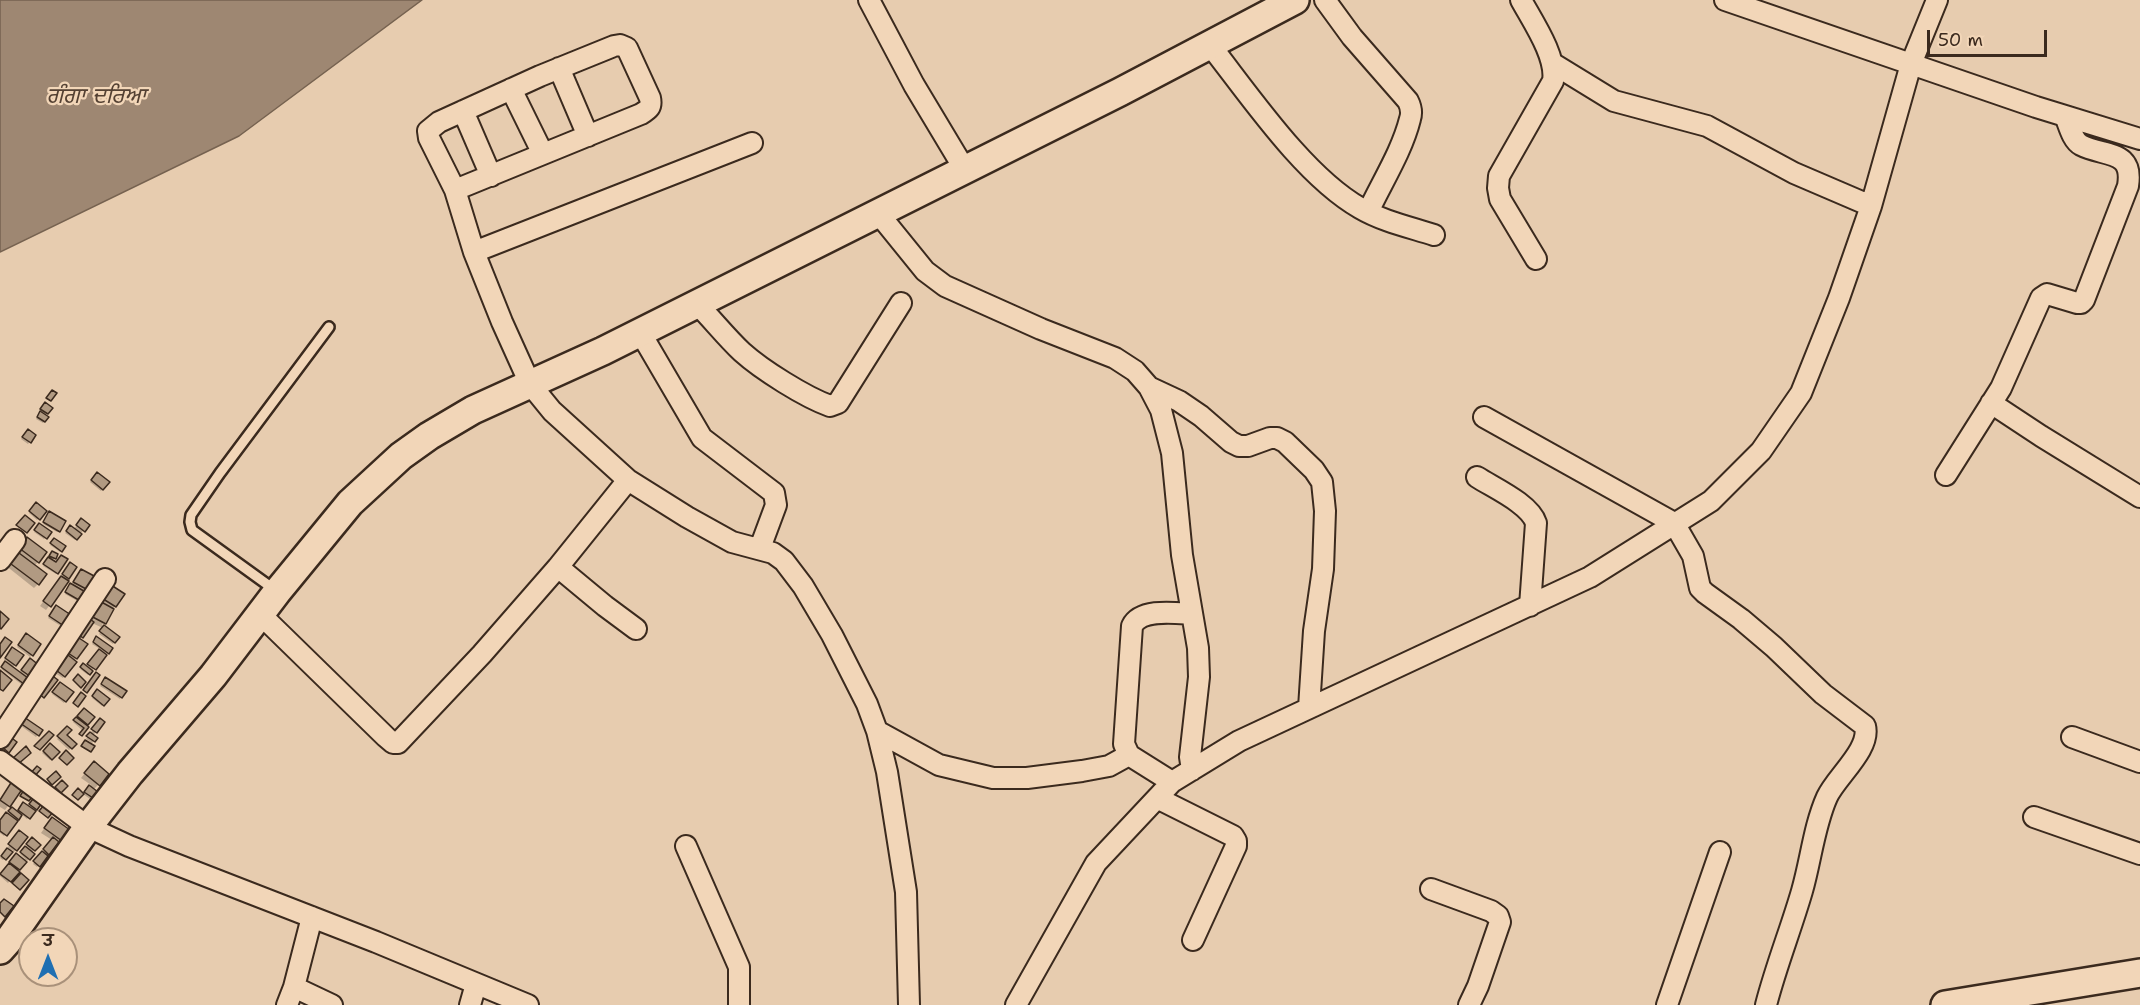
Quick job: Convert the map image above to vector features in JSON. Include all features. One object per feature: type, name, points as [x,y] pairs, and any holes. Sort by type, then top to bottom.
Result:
[{"type":"main road","points":[[0,950],[88,827],[130,773],[213,676],[277,592],[350,503],[401,456],[473,410],[640,332],[964,170],[1295,0]]},
{"type":"main road","points":[[1945,1005],[2053,996],[2140,973]]},
{"type":"street","points":[[869,0],[914,85],[964,170]]},
{"type":"street","points":[[1325,0],[1352,37],[1408,101],[1411,108],[1411,118],[1401,144],[1368,212]]},
{"type":"street","points":[[1521,0],[1549,52],[1554,70],[1553,81],[1511,152],[1499,176],[1498,188],[1500,199],[1536,260]]},
{"type":"street","points":[[1725,0],[2065,116],[2140,139]]},
{"type":"street","points":[[1016,1005],[1096,863],[1173,782],[1239,741],[1590,577],[1711,501],[1761,451],[1802,393],[1839,298],[1871,206],[1911,64],[1937,0]]},
{"type":"street","points":[[455,190],[649,109],[650,98],[627,48],[624,45],[614,46],[511,89],[439,122],[428,131],[429,138],[455,190],[474,252],[530,384],[552,411],[628,480],[732,542],[760,548],[784,561],[803,586],[849,666],[877,731],[891,793],[906,892],[909,1005]]},
{"type":"street","points":[[1210,45],[1306,163],[1332,188],[1368,212],[1434,235]]},
{"type":"street","points":[[1552,63],[1614,102],[1707,126],[1794,173],[1871,206]]},
{"type":"street","points":[[559,68],[588,136]]},
{"type":"street","points":[[511,89],[543,154]]},
{"type":"street","points":[[463,111],[491,176]]},
{"type":"street","points":[[1946,475],[2001,388],[2041,298],[2047,294],[2077,303],[2084,300],[2128,186],[2129,167],[2124,161],[2112,154],[2080,144],[2075,139],[2065,116]]},
{"type":"street","points":[[474,252],[752,143]]},
{"type":"street","points":[[878,213],[925,271],[945,286],[1041,329],[1115,358],[1135,371],[1149,387],[1161,410],[1172,453],[1182,555],[1198,648],[1198,677],[1190,757],[1192,770]]},
{"type":"street","points":[[698,303],[743,353],[809,396],[830,406],[838,403],[901,303]]},
{"type":"street","points":[[640,332],[702,438],[774,493],[776,505],[760,548]]},
{"type":"street","points":[[1149,387],[1179,401],[1239,446],[1248,446],[1270,438],[1277,438],[1285,442],[1314,470],[1322,482],[1325,511],[1323,569],[1314,632],[1309,708]]},
{"type":"street","points":[[1991,404],[2140,497]]},
{"type":"street","points":[[1484,417],[1674,523],[1692,556],[1700,588],[1705,594],[1741,619],[1823,694],[1863,723],[1866,728],[1864,738],[1851,764],[1832,789],[1822,810],[1802,891],[1766,1005]]},
{"type":"street","points":[[1477,477],[1526,508],[1533,515],[1536,524],[1530,606]]},
{"type":"street","points":[[260,614],[394,743],[398,743],[482,654],[558,567],[628,480]]},
{"type":"street","points":[[0,560],[15,540]]},
{"type":"street","points":[[558,567],[636,629]]},
{"type":"street","points":[[0,738],[105,579]]},
{"type":"street","points":[[1173,782],[1129,755],[1124,744],[1132,626],[1134,621],[1151,615],[1192,614]]},
{"type":"street","points":[[877,731],[939,765],[993,778],[1027,778],[1082,771],[1108,766],[1129,755]]},
{"type":"street","points":[[2072,737],[2140,762]]},
{"type":"street","points":[[0,761],[88,827],[218,882],[312,917],[528,1005]]},
{"type":"street","points":[[1157,798],[1233,836],[1236,841],[1236,846],[1193,940]]},
{"type":"street","points":[[2034,817],[2140,854]]},
{"type":"street","points":[[686,846],[739,967],[738,1005]]},
{"type":"street","points":[[1667,1005],[1720,852]]},
{"type":"street","points":[[1431,889],[1498,915],[1500,922],[1469,1005]]},
{"type":"street","points":[[287,1005],[294,987],[312,917]]},
{"type":"street","points":[[470,1005],[476,984]]},
{"type":"street","points":[[294,987],[332,1005]]},
{"type":"lane","points":[[277,592],[192,530],[191,515],[329,327]]},
{"type":"water","name":"ਗੰਗਾ ਦਰਿਆ","points":[[0,0],[422,0],[239,136],[0,252]]},
{"type":"building","points":[[52,390],[57,393],[51,401],[46,398]]},
{"type":"building","points":[[45,402],[53,408],[48,414],[40,409]]},
{"type":"building","points":[[40,411],[49,417],[45,422],[37,417]]},
{"type":"building","points":[[28,429],[36,435],[31,443],[22,437]]},
{"type":"building","points":[[97,472],[110,482],[103,490],[91,480]]},
{"type":"building","points":[[36,502],[47,511],[40,520],[29,511]]},
{"type":"building","points":[[49,511],[66,521],[60,532],[43,522]]},
{"type":"building","points":[[25,515],[35,523],[27,533],[16,525]]},
{"type":"building","points":[[81,518],[90,525],[85,532],[76,525]]},
{"type":"building","points":[[39,523],[52,532],[47,539],[34,530]]},
{"type":"building","points":[[70,525],[82,534],[77,540],[66,531]]},
{"type":"building","points":[[27,537],[47,552],[39,563],[19,548]]},
{"type":"building","points":[[54,538],[66,546],[62,552],[50,543]]},
{"type":"building","points":[[15,550],[47,574],[39,585],[7,561]]},
{"type":"building","points":[[52,551],[58,554],[56,559],[49,556]]},
{"type":"building","points":[[61,555],[68,559],[58,574],[43,564],[48,557],[56,562]]},
{"type":"building","points":[[70,562],[77,567],[69,579],[62,574]]},
{"type":"building","points":[[81,569],[96,577],[88,590],[73,582]]},
{"type":"building","points":[[61,576],[69,581],[51,607],[43,601]]},
{"type":"building","points":[[70,583],[89,594],[84,603],[65,592]]},
{"type":"building","points":[[108,583],[125,594],[116,607],[100,597]]},
{"type":"building","points":[[96,599],[114,609],[106,624],[87,614]]},
{"type":"building","points":[[56,605],[74,617],[67,628],[49,616]]},
{"type":"building","points":[[0,611],[9,619],[1,629],[0,628]]},
{"type":"building","points":[[87,617],[94,622],[83,638],[76,633]]},
{"type":"building","points":[[104,625],[120,637],[115,643],[99,631]]},
{"type":"building","points":[[26,633],[41,644],[33,656],[18,645]]},
{"type":"building","points":[[76,636],[88,644],[77,659],[65,651]]},
{"type":"building","points":[[96,636],[113,648],[109,654],[93,642]]},
{"type":"building","points":[[5,637],[12,642],[0,658],[0,644]]},
{"type":"building","points":[[12,647],[24,655],[16,666],[5,658]]},
{"type":"building","points":[[99,649],[107,655],[96,670],[87,664]]},
{"type":"building","points":[[68,655],[77,662],[65,677],[56,670],[62,657],[65,659]]},
{"type":"building","points":[[30,658],[40,666],[31,677],[21,670]]},
{"type":"building","points":[[5,661],[32,681],[28,687],[1,667]]},
{"type":"building","points":[[83,663],[93,671],[90,675],[80,667]]},
{"type":"building","points":[[0,670],[12,680],[3,691],[0,689]]},
{"type":"building","points":[[96,672],[100,675],[87,693],[83,690]]},
{"type":"building","points":[[50,674],[58,680],[44,698],[37,692]]},
{"type":"building","points":[[78,674],[86,682],[81,688],[73,680]]},
{"type":"building","points":[[105,677],[127,691],[122,698],[101,684]]},
{"type":"building","points":[[60,682],[74,692],[66,702],[52,692]]},
{"type":"building","points":[[97,689],[110,699],[104,706],[92,696]]},
{"type":"building","points":[[81,692],[86,696],[78,707],[73,703]]},
{"type":"building","points":[[84,708],[95,717],[88,725],[77,716]]},
{"type":"building","points":[[21,715],[43,730],[39,736],[17,721]]},
{"type":"building","points":[[76,717],[89,727],[82,736],[79,734],[84,728],[73,720]]},
{"type":"building","points":[[100,718],[105,722],[97,733],[91,729]]},
{"type":"building","points":[[67,726],[72,730],[67,735],[77,744],[72,749],[57,736]]},
{"type":"building","points":[[49,731],[54,735],[40,750],[34,746]]},
{"type":"building","points":[[90,732],[98,738],[95,742],[86,736]]},
{"type":"building","points":[[9,736],[17,742],[9,753],[1,746]]},
{"type":"building","points":[[85,740],[95,746],[91,752],[81,746]]},
{"type":"building","points":[[50,743],[60,752],[52,760],[43,751]]},
{"type":"building","points":[[26,746],[31,753],[17,765],[12,759]]},
{"type":"building","points":[[66,750],[74,758],[67,765],[59,758]]},
{"type":"building","points":[[94,761],[109,774],[100,786],[84,773]]},
{"type":"building","points":[[37,766],[41,769],[33,778],[29,775]]},
{"type":"building","points":[[56,771],[61,777],[52,785],[47,779]]},
{"type":"building","points":[[14,778],[25,785],[10,807],[0,800]]},
{"type":"building","points":[[62,780],[68,786],[61,793],[55,787]]},
{"type":"building","points":[[89,785],[98,792],[93,798],[84,792]]},
{"type":"building","points":[[26,787],[35,793],[29,801],[20,796]]},
{"type":"building","points":[[78,788],[84,794],[78,800],[72,795]]},
{"type":"building","points":[[37,794],[44,800],[37,810],[29,804]]},
{"type":"building","points":[[23,802],[36,811],[30,819],[18,810]]},
{"type":"building","points":[[45,804],[54,811],[48,818],[39,811]]},
{"type":"building","points":[[12,807],[22,815],[19,820],[8,811]]},
{"type":"building","points":[[6,812],[18,821],[7,836],[0,831],[0,820]]},
{"type":"building","points":[[52,817],[70,830],[62,841],[44,828]]},
{"type":"building","points":[[19,830],[28,837],[17,851],[8,844]]},
{"type":"building","points":[[32,837],[41,845],[35,851],[26,844]]},
{"type":"building","points":[[53,837],[59,842],[49,855],[43,849]]},
{"type":"building","points":[[25,846],[35,854],[30,860],[20,852]]},
{"type":"building","points":[[7,848],[13,852],[6,860],[1,856]]},
{"type":"building","points":[[42,851],[48,856],[40,867],[33,861]]},
{"type":"building","points":[[16,853],[27,862],[20,870],[9,862]]},
{"type":"building","points":[[9,863],[20,872],[11,882],[0,874]]},
{"type":"building","points":[[21,873],[29,880],[20,890],[12,883]]},
{"type":"building","points":[[4,899],[14,906],[5,917],[0,912],[0,903]]}]
